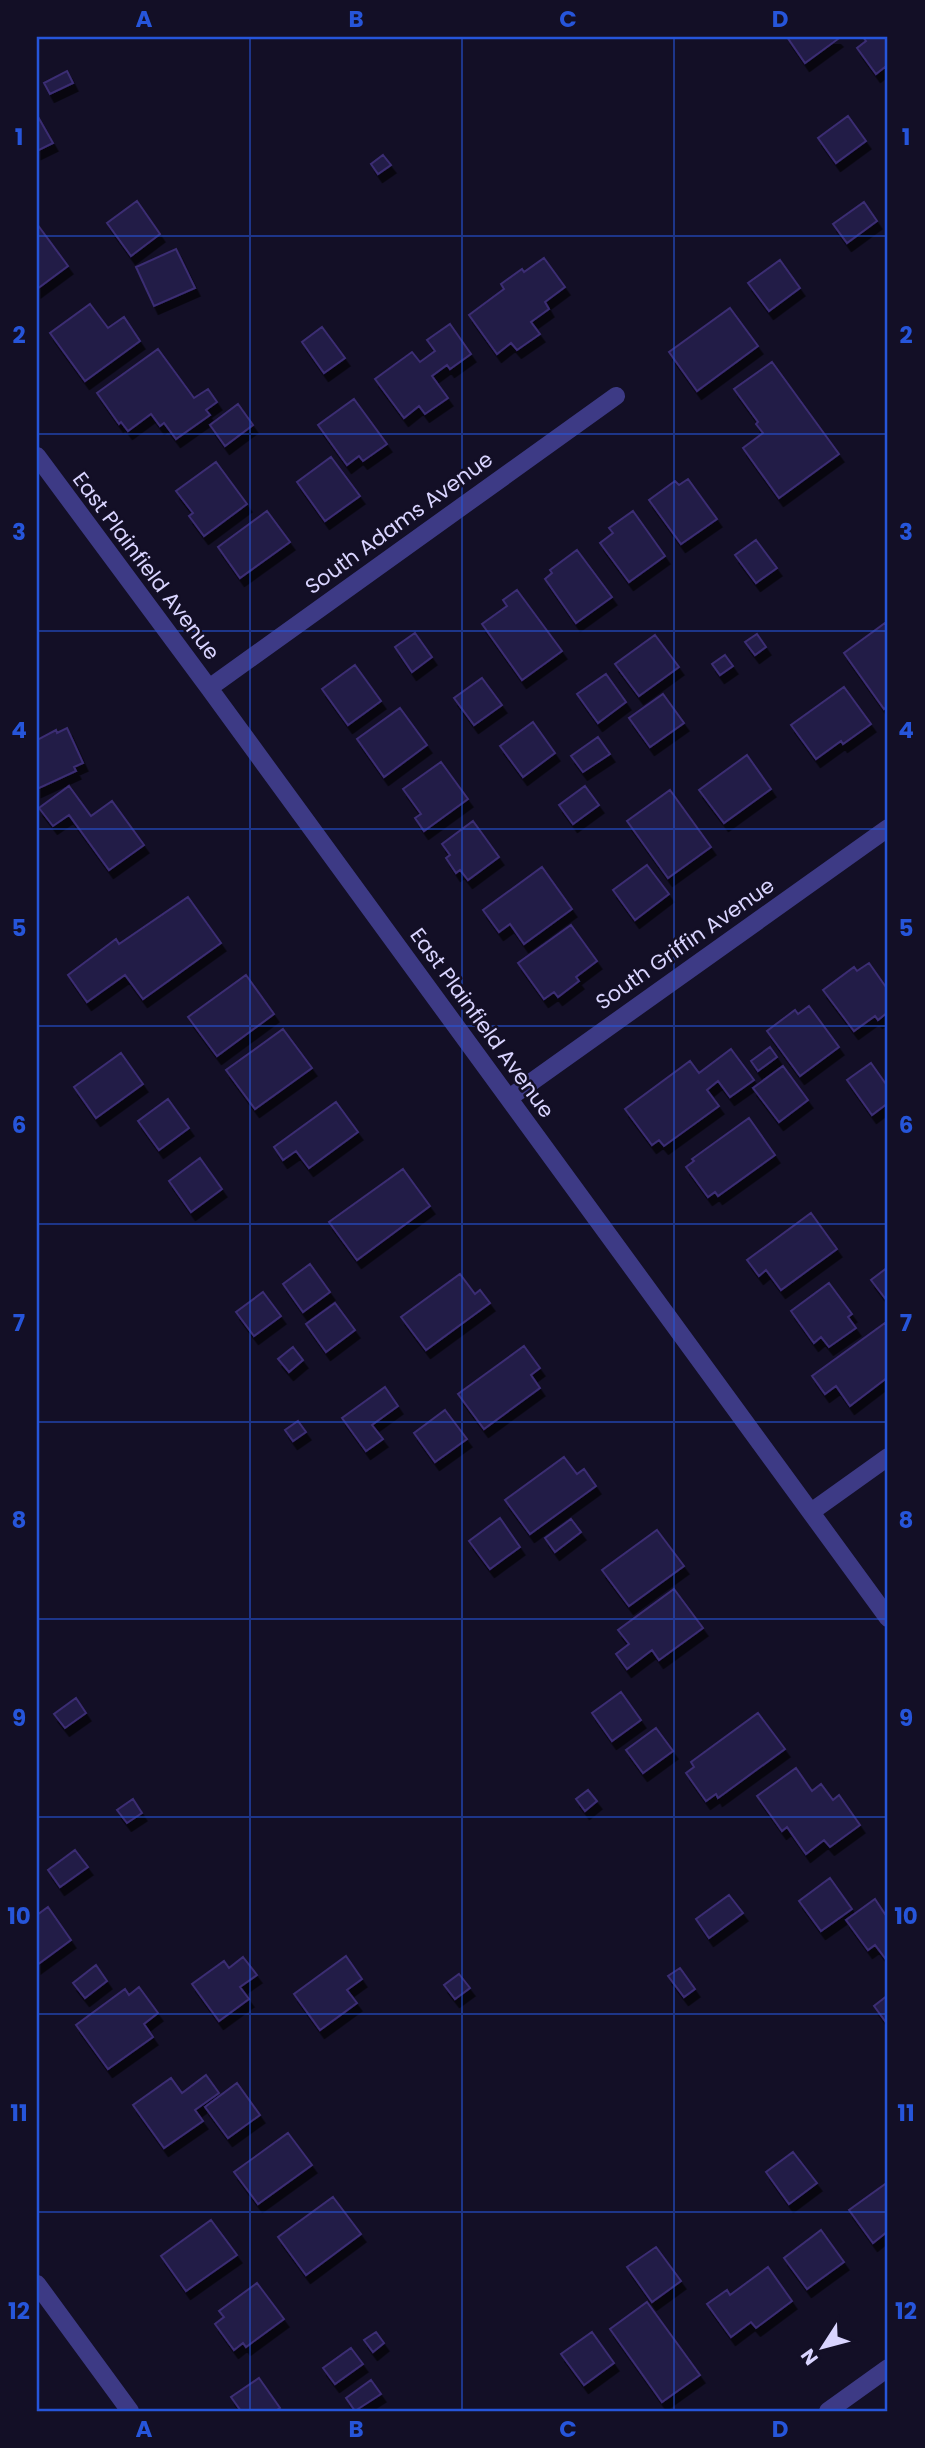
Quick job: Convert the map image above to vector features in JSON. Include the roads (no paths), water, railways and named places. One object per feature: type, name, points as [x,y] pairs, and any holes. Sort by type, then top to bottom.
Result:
[{"type":"street","name":"South Adams Avenue","points":[[209,688],[616,396]]},
{"type":"street","name":"East Plainfield Avenue","points":[[37,456],[888,1618]]},
{"type":"street","name":"South Griffin Avenue","points":[[509,1098],[888,828]]},
{"type":"street","points":[[811,1512],[888,1457]]},
{"type":"street","points":[[37,2284],[130,2411]]},
{"type":"street","points":[[828,2411],[888,2368]]}]
